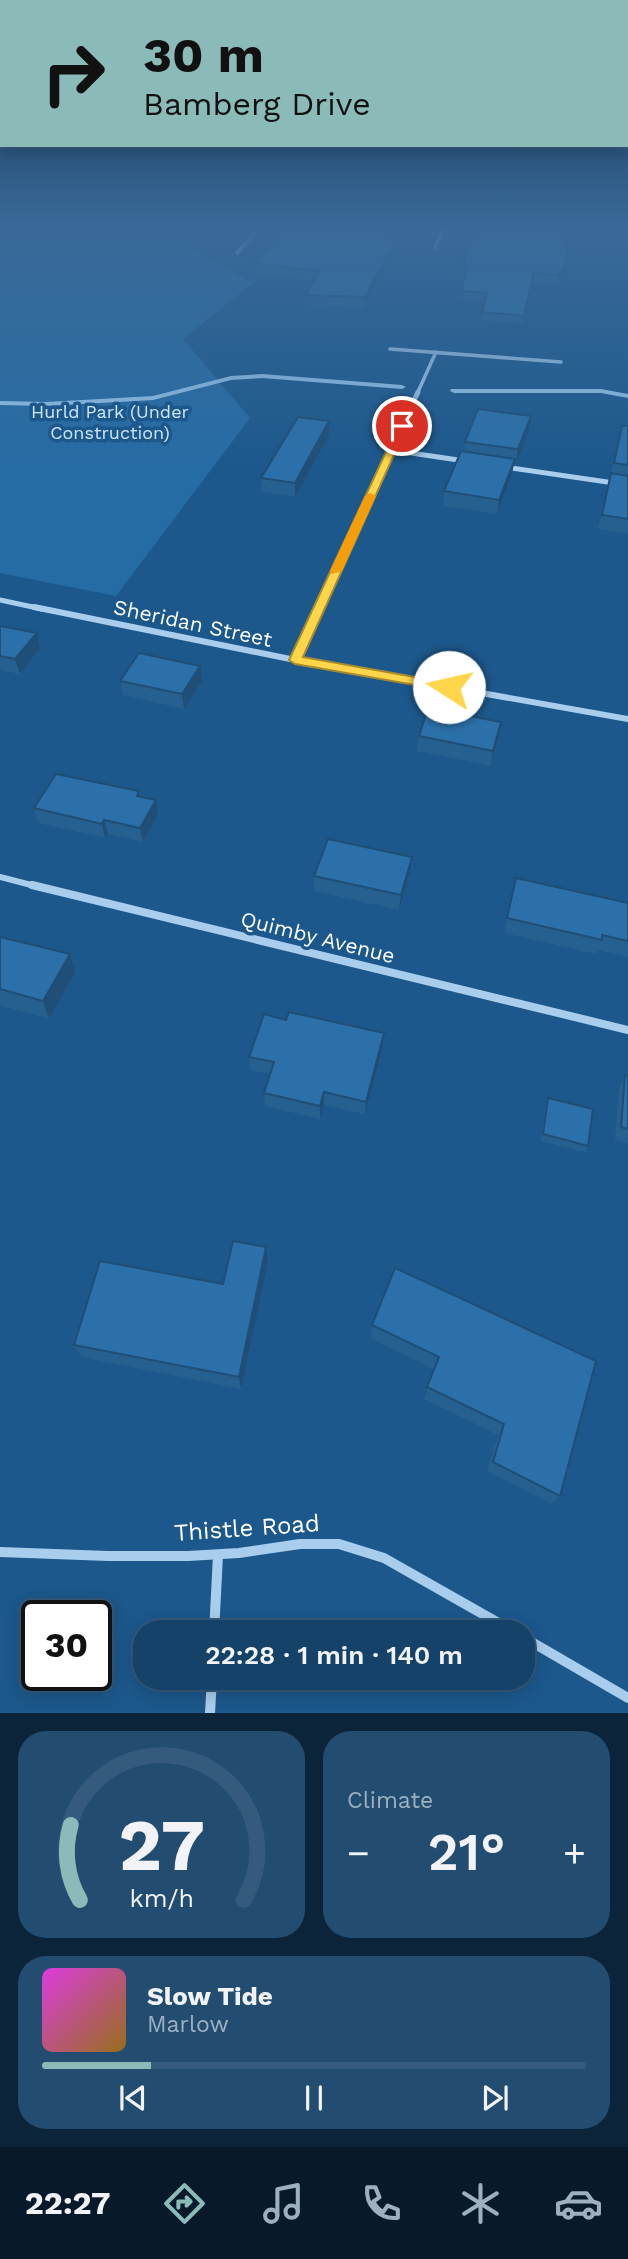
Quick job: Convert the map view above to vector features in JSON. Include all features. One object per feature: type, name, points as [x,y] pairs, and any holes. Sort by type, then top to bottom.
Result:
[{"type":"street","points":[[390,349],[561,362]]},
{"type":"street","points":[[295,660],[436,352]]},
{"type":"street","points":[[391,450],[470,462]]},
{"type":"street","points":[[496,466],[628,485]]},
{"type":"street","name":"Sheridan Street","points":[[0,600],[295,660],[628,719]]},
{"type":"street","name":"Quimby Avenue","points":[[0,877],[628,1030]]},
{"type":"street","name":"Thistle Road","points":[[0,1552],[218,1555],[309,1542],[340,1543],[362,1548],[494,1620]]},
{"type":"street","points":[[215,1620],[218,1555]]},
{"type":"street","points":[[535,1644],[628,1698]]},
{"type":"street","points":[[210,1713],[211,1690]]},
{"type":"green space","name":"Hurld Park (Under Construction)","points":[[0,308],[222,308],[183,339],[250,418],[116,596],[0,573]]},
{"type":"building","points":[[483,308],[526,308],[524,316],[482,312]]},
{"type":"building","points":[[478,409],[531,416],[518,449],[465,442]]},
{"type":"building","points":[[298,417],[329,421],[295,483],[261,478]]},
{"type":"building","points":[[622,426],[628,426],[628,465],[614,463]]},
{"type":"building","points":[[461,451],[515,459],[499,500],[444,491]]},
{"type":"building","points":[[611,473],[628,476],[628,519],[602,515]]},
{"type":"building","points":[[0,626],[37,633],[15,659],[0,656]]},
{"type":"building","points":[[139,653],[200,666],[182,694],[120,681]]},
{"type":"building","points":[[428,708],[501,722],[493,751],[419,736]]},
{"type":"building","points":[[56,774],[139,791],[137,796],[156,800],[140,828],[104,820],[102,824],[34,808]]},
{"type":"building","points":[[328,839],[412,857],[401,895],[314,876]]},
{"type":"building","points":[[516,878],[628,903],[628,941],[602,935],[602,940],[507,918]]},
{"type":"building","points":[[0,937],[70,954],[43,1001],[0,989]]},
{"type":"building","points":[[289,1012],[384,1033],[366,1102],[324,1092],[320,1106],[264,1093],[274,1062],[249,1057],[264,1014],[286,1020]]},
{"type":"building","points":[[625,1075],[628,1076],[628,1129],[621,1127]]},
{"type":"building","points":[[548,1098],[593,1109],[588,1146],[543,1134]]},
{"type":"building","points":[[233,1241],[266,1247],[239,1377],[74,1345],[100,1261],[223,1284]]},
{"type":"building","points":[[395,1268],[596,1361],[560,1496],[493,1462],[504,1424],[427,1387],[439,1357],[372,1325]]},
{"type":"waterway","points":[[0,403],[46,404],[153,398],[231,378],[262,376],[402,387]]},
{"type":"waterway","points":[[454,391],[601,391],[628,396]]},
{"type":"slow traffic","points":[[336,571],[370,496]]},
{"type":"route","points":[[402,426],[295,660],[449,687]]}]
